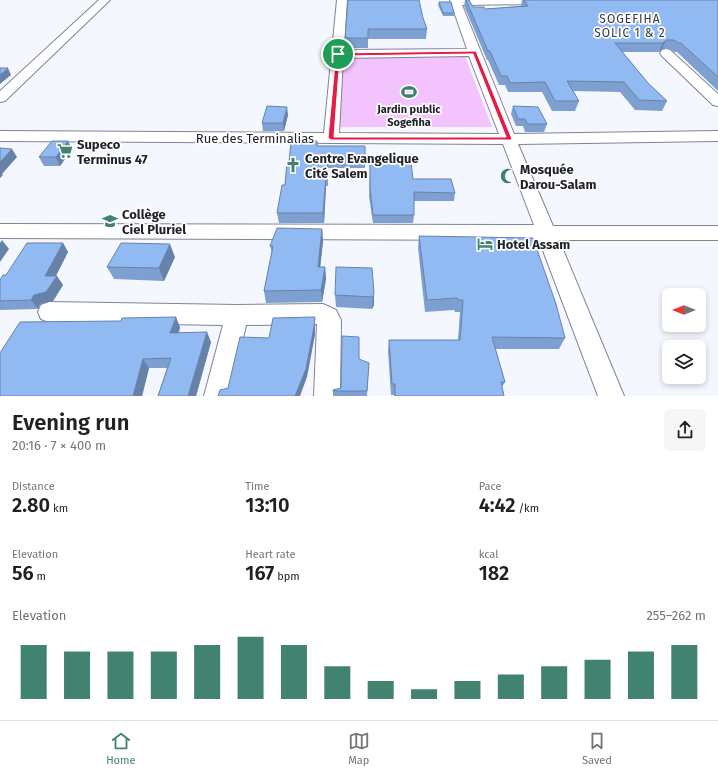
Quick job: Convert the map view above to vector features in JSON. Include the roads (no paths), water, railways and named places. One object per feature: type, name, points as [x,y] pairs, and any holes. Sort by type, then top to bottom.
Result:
[{"type":"street","points":[[0,98],[105,0]]},
{"type":"street","points":[[331,138],[342,0]]},
{"type":"street","points":[[535,0],[536,1],[456,1],[474,52],[547,233],[610,396]]},
{"type":"street","points":[[338,54],[474,52]]},
{"type":"street","points":[[666,53],[718,102]]},
{"type":"street","name":"Rue des Terminalias","points":[[0,136],[509,139],[718,136]]},
{"type":"street","points":[[0,231],[718,233]]},
{"type":"street","points":[[49,312],[237,315],[323,314],[328,317],[329,320],[327,396]]},
{"type":"street","points":[[217,396],[237,315]]},
{"type":"place","name":"Jardin public Sogefiha","points":[[409,92]]},
{"type":"place","name":"Supeco Terminus 47","points":[[65,151]]},
{"type":"place","name":"Centre Evangelique Cité Salem","points":[[293,165]]},
{"type":"place","name":"Mosquée Darou-Salam","points":[[508,176]]},
{"type":"place","name":"Collège Ciel Pluriel","points":[[110,221]]},
{"type":"place","name":"Hotel Assam","points":[[485,244]]},
{"type":"district","name":"SOGEFIHA SOLIC 1 & 2","points":[[630,26]]}]
